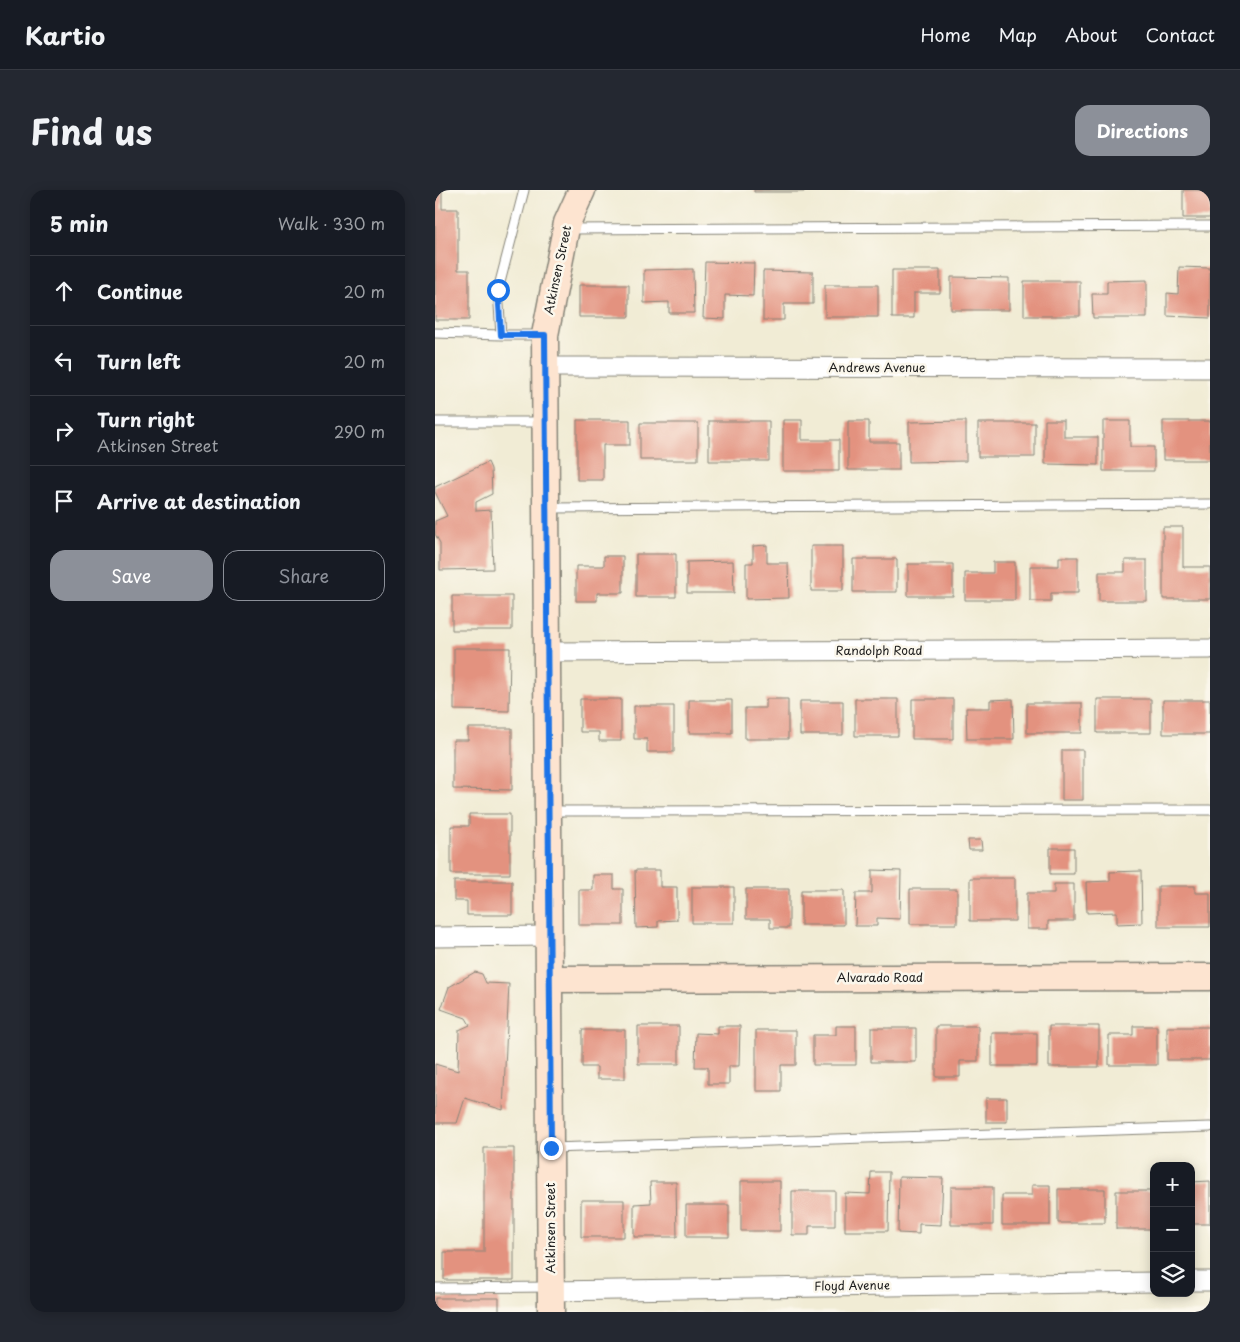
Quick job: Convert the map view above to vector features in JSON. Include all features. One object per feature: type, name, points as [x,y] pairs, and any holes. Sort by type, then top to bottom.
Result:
[{"type":"street","name":"Atkinsen Street","points":[[551,1297],[547,508],[544,367],[545,335],[566,229],[582,190]]},
{"type":"street","name":"Andrews Avenue","points":[[544,367],[1210,368]]},
{"type":"street","name":"Randolph Road","points":[[548,652],[1210,649]]},
{"type":"street","points":[[435,937],[550,936]]},
{"type":"street","name":"Alvarado Road","points":[[550,979],[1210,976]]},
{"type":"street","points":[[1195,1281],[1210,1281]]},
{"type":"street","name":"Floyd Avenue","points":[[551,1297],[1150,1282]]},
{"type":"lane","points":[[501,335],[498,290],[524,190]]},
{"type":"lane","points":[[566,229],[1210,226]]},
{"type":"lane","points":[[435,333],[545,335]]},
{"type":"lane","points":[[435,422],[545,422]]},
{"type":"lane","points":[[547,508],[1210,504]]},
{"type":"lane","points":[[549,811],[1210,810]]},
{"type":"lane","points":[[551,1148],[1210,1127]]},
{"type":"lane","points":[[435,1288],[551,1297]]},
{"type":"building","points":[[435,190],[442,190],[442,209],[458,209],[458,270],[469,270],[469,320],[435,320]]},
{"type":"building","points":[[754,190],[804,190],[804,192],[754,192]]},
{"type":"building","points":[[1183,190],[1210,190],[1210,218],[1183,218]]},
{"type":"building","points":[[705,262],[754,263],[753,296],[725,295],[725,319],[703,318]]},
{"type":"building","points":[[1179,267],[1210,268],[1210,318],[1167,316],[1167,293],[1178,294]]},
{"type":"building","points":[[693,269],[694,313],[669,313],[669,302],[644,303],[644,270]]},
{"type":"building","points":[[892,270],[940,270],[940,293],[914,293],[914,318],[892,318]]},
{"type":"building","points":[[763,271],[813,272],[813,304],[784,304],[784,320],[763,320]]},
{"type":"building","points":[[951,277],[1009,278],[1009,310],[951,310]]},
{"type":"building","points":[[1147,280],[1147,318],[1093,318],[1092,294],[1107,294],[1107,281]]},
{"type":"building","points":[[1024,281],[1080,281],[1080,316],[1024,316]]},
{"type":"building","points":[[579,285],[629,285],[629,317],[579,317]]},
{"type":"building","points":[[825,285],[878,285],[878,317],[825,317]]},
{"type":"building","points":[[577,420],[630,420],[630,445],[603,445],[603,480],[577,480]]},
{"type":"building","points":[[783,420],[802,420],[802,440],[839,440],[839,471],[783,471]]},
{"type":"building","points":[[1045,420],[1064,420],[1064,437],[1098,437],[1098,465],[1045,464]]},
{"type":"building","points":[[709,421],[769,421],[769,461],[709,461]]},
{"type":"building","points":[[848,421],[869,421],[869,442],[899,442],[899,470],[848,470]]},
{"type":"building","points":[[966,421],[966,461],[909,462],[909,422]]},
{"type":"building","points":[[1103,421],[1130,421],[1130,447],[1154,447],[1154,471],[1103,471]]},
{"type":"building","points":[[1163,421],[1210,421],[1210,460],[1163,460]]},
{"type":"building","points":[[640,423],[698,423],[698,460],[640,460]]},
{"type":"building","points":[[978,423],[1035,423],[1035,457],[978,457]]},
{"type":"building","points":[[488,462],[491,469],[492,494],[476,502],[476,511],[491,510],[493,569],[440,570],[440,543],[435,534],[435,521],[447,516],[435,492],[435,487]]},
{"type":"building","points":[[1163,527],[1183,527],[1183,567],[1210,567],[1210,599],[1163,599]]},
{"type":"building","points":[[767,545],[767,563],[788,563],[789,598],[746,599],[746,563],[753,563],[753,546]]},
{"type":"building","points":[[811,546],[843,546],[843,591],[811,591]]},
{"type":"building","points":[[636,554],[676,554],[676,597],[636,597]]},
{"type":"building","points":[[604,556],[623,556],[623,593],[597,593],[597,601],[576,601],[576,566],[604,566]]},
{"type":"building","points":[[1059,557],[1078,557],[1078,593],[1051,593],[1051,601],[1030,601],[1030,566],[1059,566]]},
{"type":"building","points":[[853,559],[897,559],[897,592],[853,592]]},
{"type":"building","points":[[1125,560],[1147,560],[1147,601],[1099,601],[1099,572],[1125,572]]},
{"type":"building","points":[[733,561],[734,593],[687,593],[687,562]]},
{"type":"building","points":[[993,562],[1015,562],[1015,600],[965,600],[965,573],[993,573]]},
{"type":"building","points":[[908,564],[953,564],[953,596],[908,596]]},
{"type":"building","points":[[452,596],[512,596],[512,630],[452,630]]},
{"type":"building","points":[[454,648],[510,648],[509,711],[454,710]]},
{"type":"building","points":[[580,699],[621,699],[621,741],[599,741],[599,732],[580,732]]},
{"type":"building","points":[[766,699],[788,699],[788,739],[745,739],[745,708],[766,708]]},
{"type":"building","points":[[855,699],[898,699],[898,736],[855,736]]},
{"type":"building","points":[[912,699],[953,699],[953,739],[912,739]]},
{"type":"building","points":[[1013,699],[1014,739],[967,739],[966,708],[990,708],[990,700]]},
{"type":"building","points":[[1097,699],[1151,699],[1151,733],[1097,733]]},
{"type":"building","points":[[689,700],[732,700],[732,733],[689,733]]},
{"type":"building","points":[[1163,700],[1210,700],[1210,734],[1163,734]]},
{"type":"building","points":[[800,701],[843,701],[843,735],[800,735]]},
{"type":"building","points":[[1027,703],[1082,703],[1082,733],[1027,733]]},
{"type":"building","points":[[634,706],[674,706],[674,752],[647,752],[647,739],[634,739]]},
{"type":"building","points":[[468,728],[512,728],[512,790],[453,789],[453,740],[468,740]]},
{"type":"building","points":[[1062,750],[1083,750],[1083,800],[1062,800]]},
{"type":"building","points":[[469,814],[510,814],[510,874],[451,874],[451,826],[469,826]]},
{"type":"building","points":[[968,840],[981,840],[982,850],[969,850]]},
{"type":"building","points":[[1050,848],[1074,848],[1074,874],[1050,874]]},
{"type":"building","points":[[635,870],[660,870],[660,887],[677,887],[677,920],[658,921],[658,927],[636,928]]},
{"type":"building","points":[[872,870],[901,871],[900,919],[877,918],[877,926],[855,926],[856,893],[872,893]]},
{"type":"building","points":[[1141,871],[1142,923],[1117,924],[1117,912],[1087,913],[1086,882],[1110,881],[1110,872]]},
{"type":"building","points":[[593,875],[614,875],[614,889],[623,889],[623,925],[579,925],[579,890],[593,890]]},
{"type":"building","points":[[970,878],[1015,878],[1015,921],[970,921]]},
{"type":"building","points":[[454,881],[512,881],[512,915],[467,915],[467,901],[454,901]]},
{"type":"building","points":[[1054,884],[1074,884],[1074,921],[1048,921],[1048,929],[1027,929],[1027,893],[1054,893]]},
{"type":"building","points":[[1158,886],[1195,886],[1195,893],[1210,893],[1210,927],[1158,927]]},
{"type":"building","points":[[692,887],[734,887],[734,923],[692,923]]},
{"type":"building","points":[[746,889],[789,889],[789,928],[770,928],[770,919],[746,919]]},
{"type":"building","points":[[910,889],[957,889],[957,924],[910,924]]},
{"type":"building","points":[[801,890],[844,890],[844,925],[801,925]]},
{"type":"building","points":[[475,972],[482,974],[486,983],[509,984],[503,1110],[465,1098],[457,1123],[435,1123],[435,1064],[458,1071],[459,1030],[470,1025],[466,1018],[441,1009],[449,987]]},
{"type":"building","points":[[638,1026],[679,1026],[679,1064],[638,1064]]},
{"type":"building","points":[[718,1026],[740,1026],[739,1066],[729,1066],[729,1084],[708,1084],[708,1067],[695,1067],[696,1033],[718,1034]]},
{"type":"building","points":[[836,1026],[856,1026],[856,1065],[813,1065],[813,1035],[836,1035]]},
{"type":"building","points":[[936,1026],[978,1026],[978,1061],[960,1061],[960,1077],[936,1077]]},
{"type":"building","points":[[1049,1026],[1099,1026],[1099,1067],[1049,1067]]},
{"type":"building","points":[[1133,1026],[1157,1026],[1157,1065],[1109,1065],[1109,1035],[1133,1035]]},
{"type":"building","points":[[1167,1027],[1210,1027],[1210,1060],[1167,1060]]},
{"type":"building","points":[[871,1028],[916,1028],[916,1062],[871,1062]]},
{"type":"building","points":[[582,1030],[625,1030],[625,1079],[597,1079],[597,1067],[582,1067]]},
{"type":"building","points":[[756,1030],[796,1030],[796,1065],[781,1065],[781,1091],[756,1091]]},
{"type":"building","points":[[992,1033],[1037,1033],[1037,1066],[992,1066]]},
{"type":"building","points":[[986,1098],[1007,1098],[1007,1122],[986,1122]]},
{"type":"building","points":[[484,1148],[514,1148],[514,1280],[444,1280],[444,1252],[484,1252]]},
{"type":"building","points":[[871,1172],[889,1172],[888,1231],[845,1231],[845,1193],[870,1194]]},
{"type":"building","points":[[899,1177],[943,1178],[941,1225],[919,1224],[919,1234],[898,1233]]},
{"type":"building","points":[[741,1181],[780,1181],[780,1231],[741,1231]]},
{"type":"building","points":[[1210,1181],[1210,1224],[1195,1224],[1195,1182]]},
{"type":"building","points":[[650,1182],[676,1182],[677,1237],[634,1237],[634,1204],[651,1203]]},
{"type":"building","points":[[1032,1185],[1050,1185],[1050,1225],[1002,1225],[1002,1195],[1032,1195]]},
{"type":"building","points":[[951,1187],[993,1187],[993,1225],[951,1225]]},
{"type":"building","points":[[1058,1189],[1105,1189],[1105,1223],[1058,1223]]},
{"type":"building","points":[[792,1191],[835,1191],[835,1226],[809,1226],[809,1235],[792,1235]]},
{"type":"building","points":[[1116,1191],[1150,1191],[1150,1229],[1116,1229]]},
{"type":"building","points":[[581,1200],[624,1200],[624,1237],[581,1237]]},
{"type":"building","points":[[686,1205],[729,1205],[729,1237],[686,1237]]},
{"type":"building","points":[[435,1298],[499,1298],[499,1312],[435,1312]]},
{"type":"route","points":[[498,290],[501,335],[545,335],[551,1148]]}]
